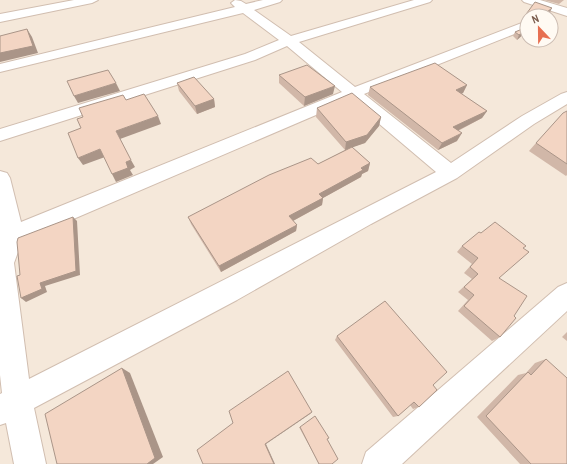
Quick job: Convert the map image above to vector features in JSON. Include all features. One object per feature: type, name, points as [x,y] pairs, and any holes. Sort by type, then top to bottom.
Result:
[{"type":"street","points":[[0,18],[92,0]]},
{"type":"street","points":[[0,68],[194,22],[239,4],[276,0]]},
{"type":"street","points":[[0,135],[250,57],[289,41],[426,0]]},
{"type":"street","points":[[528,0],[565,12]]},
{"type":"street","points":[[239,4],[289,41],[450,173]]},
{"type":"street","points":[[6,237],[353,93],[519,28]]},
{"type":"street","points":[[9,405],[228,292],[363,218],[450,173],[528,120],[567,97]]},
{"type":"street","points":[[0,178],[6,237],[2,263],[9,405],[30,464]]},
{"type":"street","points":[[378,464],[567,295]]},
{"type":"shaded area","points":[[0,0],[567,0],[567,464],[0,464]]},
{"type":"building","points":[[535,2],[552,8],[531,8]]},
{"type":"building","points":[[27,29],[33,46],[0,53],[0,36]]},
{"type":"building","points":[[435,63],[467,85],[456,90],[487,111],[453,127],[462,133],[442,143],[370,87]]},
{"type":"building","points":[[307,65],[335,86],[305,97],[279,75]]},
{"type":"building","points":[[108,70],[116,83],[74,96],[67,81]]},
{"type":"building","points":[[194,77],[214,99],[195,106],[177,83]]},
{"type":"building","points":[[352,93],[381,117],[367,135],[346,142],[317,108]]},
{"type":"building","points":[[144,94],[158,116],[116,131],[131,160],[126,162],[128,168],[112,174],[100,149],[78,158],[68,133],[81,128],[77,119],[83,117],[79,108],[123,95],[126,100]]},
{"type":"building","points":[[567,111],[567,164],[536,143],[563,113]]},
{"type":"building","points":[[352,147],[370,163],[361,168],[363,170],[319,194],[323,198],[289,216],[297,225],[219,266],[188,217],[269,175],[311,158],[318,164]]},
{"type":"building","points":[[73,217],[76,271],[40,283],[42,289],[21,298],[17,276],[20,275],[17,242],[18,238]]},
{"type":"building","points":[[495,222],[526,246],[523,248],[529,252],[499,278],[527,296],[514,316],[516,318],[500,337],[464,306],[474,295],[464,287],[478,274],[470,267],[478,258],[462,246],[479,232],[481,233]]},
{"type":"building","points":[[385,301],[447,372],[433,385],[437,390],[419,407],[414,402],[398,416],[337,336]]},
{"type":"building","points":[[546,359],[567,378],[567,464],[531,464],[486,416],[528,372],[531,375]]},
{"type":"building","points":[[122,368],[155,458],[147,464],[57,464],[45,414]]},
{"type":"building","points":[[288,371],[312,412],[265,444],[274,464],[203,464],[197,450],[233,423],[229,411]]},
{"type":"building","points":[[315,416],[329,438],[327,439],[338,459],[332,464],[319,464],[300,427]]}]
